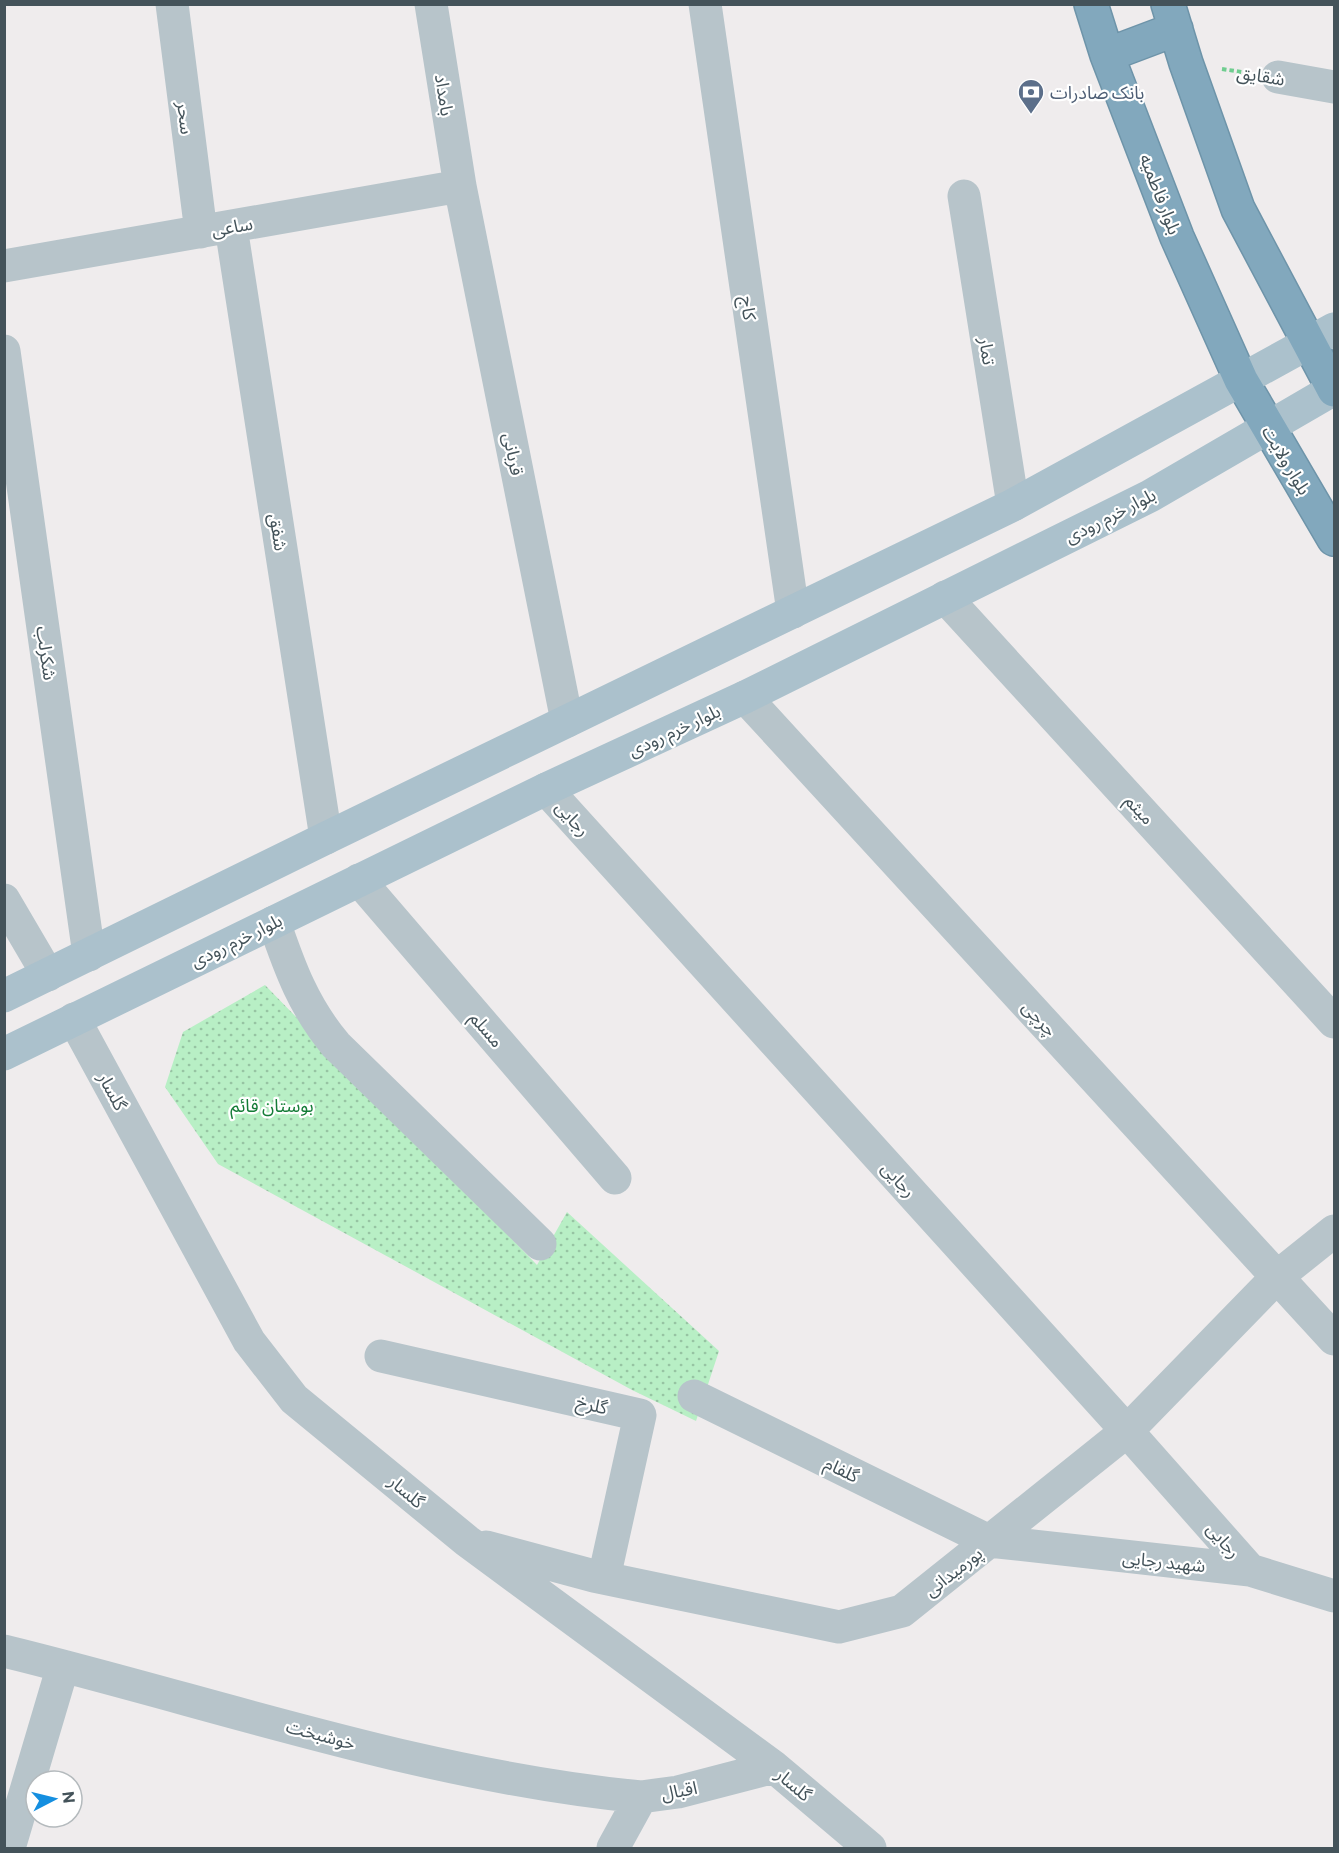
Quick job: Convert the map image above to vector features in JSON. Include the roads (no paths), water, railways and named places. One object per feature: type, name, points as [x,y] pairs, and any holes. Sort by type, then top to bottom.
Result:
[{"type":"highway","name":"بلوار فاطمیه","points":[[1091,4],[1107,55],[1177,237],[1240,380]]},
{"type":"highway","points":[[1107,55],[1172,17],[1238,208],[1322,336],[1334,389]]},
{"type":"highway","name":"بلوار ولایت","points":[[1240,380],[1335,539]]},
{"type":"main road","points":[[4,996],[1013,505],[1322,336]]},
{"type":"main road","name":"بلوار خرم رودی","points":[[4,1054],[546,789],[745,697],[1150,496],[1334,389]]},
{"type":"street","name":"سحر","points":[[172,4],[216,229]]},
{"type":"street","name":"بامداد","points":[[431,4],[460,186]]},
{"type":"street","name":"کاج","points":[[705,4],[793,612]]},
{"type":"street","name":"شقایق","points":[[1278,77],[1335,87]]},
{"type":"street","name":"ساعی","points":[[4,266],[460,186]]},
{"type":"street","name":"قربانی","points":[[460,186],[567,721]]},
{"type":"street","name":"تمار","points":[[964,196],[1013,505]]},
{"type":"street","name":"شفق","points":[[216,229],[326,838]]},
{"type":"street","name":"شکرلب","points":[[4,351],[89,955]]},
{"type":"street","name":"میثم","points":[[945,597],[1335,1022]]},
{"type":"street","name":"چرچی","points":[[745,697],[1335,1339]]},
{"type":"street","name":"رجایی","points":[[546,789],[1250,1570]]},
{"type":"street","name":"مسلم","points":[[359,880],[615,1178]]},
{"type":"street","points":[[4,900],[48,975]]},
{"type":"street","points":[[274,922],[291,971],[321,1028],[540,1244]]},
{"type":"street","name":"گلسار","points":[[74,1019],[249,1341],[294,1399],[467,1541],[774,1767],[870,1848]]},
{"type":"street","name":"پورمیدانی","points":[[467,1541],[604,1578],[839,1627],[902,1611],[1127,1431],[1278,1276],[1335,1231]]},
{"type":"street","name":"گلرخ","points":[[381,1356],[640,1415],[604,1578]]},
{"type":"street","name":"گلفام","points":[[694,1396],[989,1541]]},
{"type":"street","name":"شهید رجایی","points":[[989,1541],[1250,1570],[1335,1596]]},
{"type":"street","name":"خوشبخت","points":[[4,1652],[411,1758],[584,1790],[641,1797]]},
{"type":"street","points":[[9,1848],[63,1666]]},
{"type":"street","name":"اقبال","points":[[613,1848],[641,1797],[678,1792],[774,1767]]},
{"type":"place","name":"بانک صادرات","points":[[1031,115]]},
{"type":"park label","name":"بوستان قائم","points":[[272,1105]]}]
